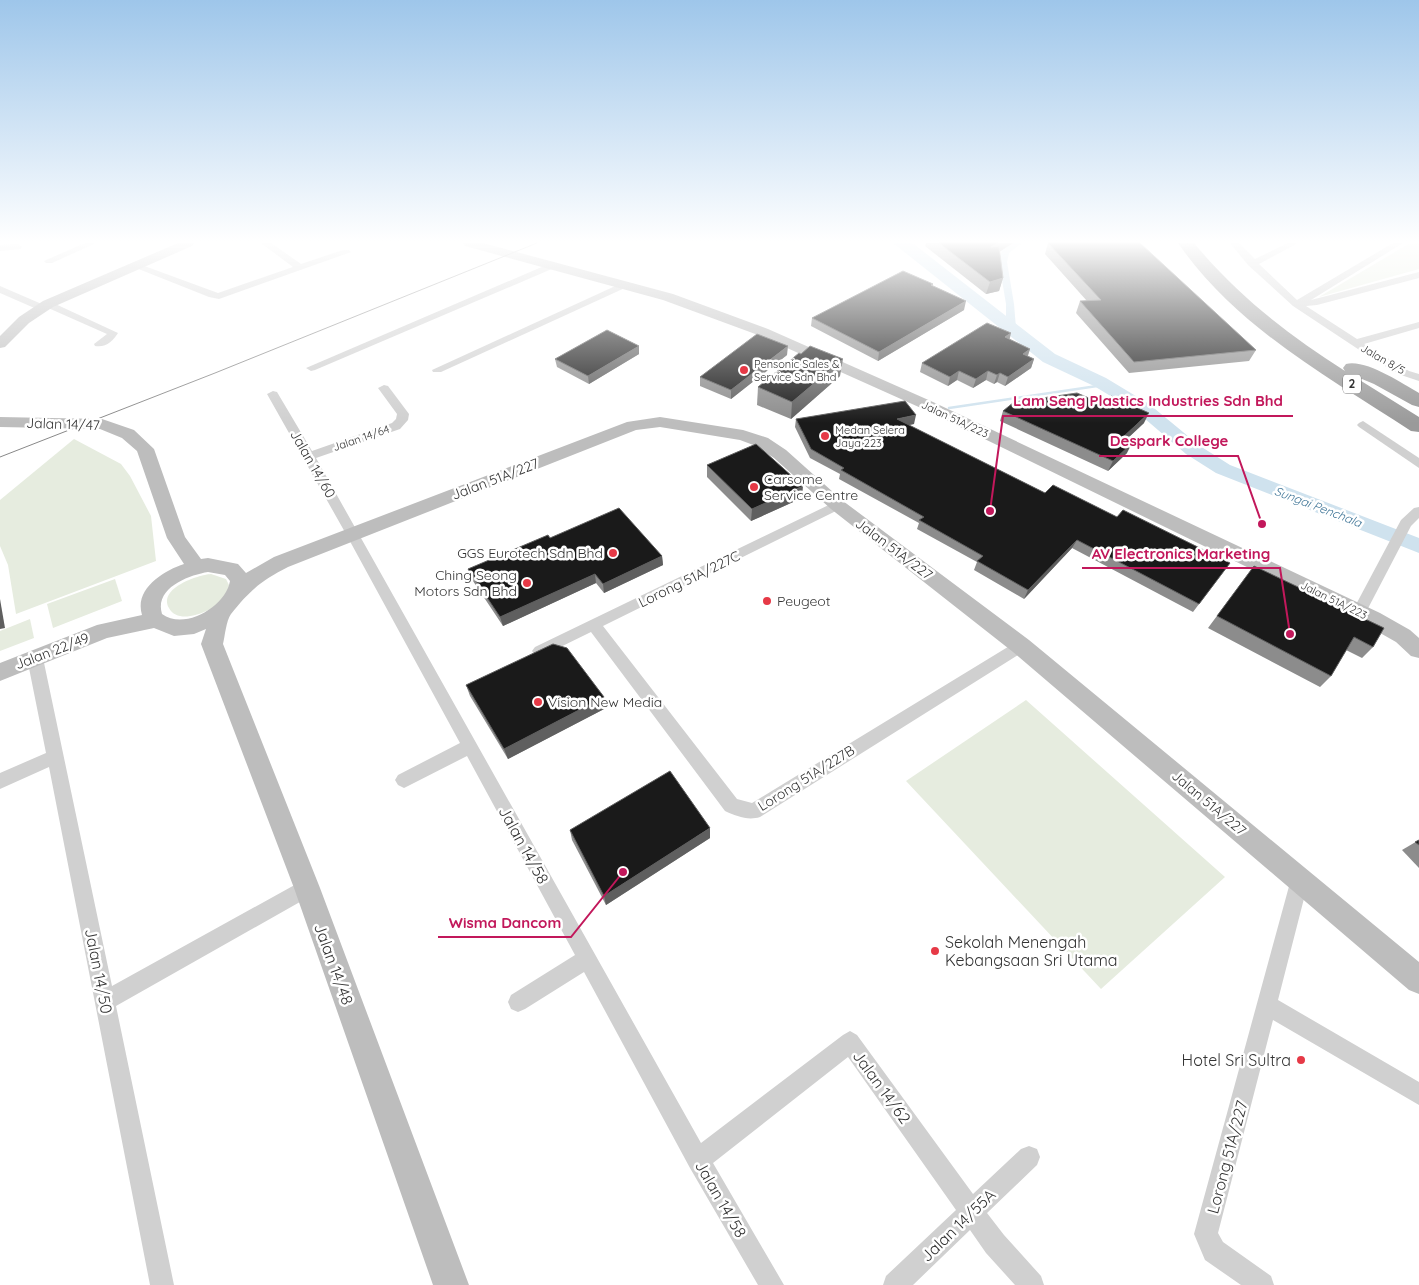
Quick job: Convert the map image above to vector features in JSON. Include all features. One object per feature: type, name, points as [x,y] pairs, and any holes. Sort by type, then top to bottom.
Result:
[{"type":"highway","name":"2","points":[[1242,303],[1286,340],[1419,426]]},
{"type":"highway","name":"2","points":[[1261,303],[1342,364],[1419,412]]},
{"type":"highway","points":[[1246,307],[1251,320],[1265,332],[1319,373],[1419,442]]},
{"type":"highway","points":[[1342,364],[1381,380],[1419,401]]},
{"type":"street","points":[[37,303],[113,332],[109,339],[99,344]]},
{"type":"street","points":[[3,338],[24,320],[52,303]]},
{"type":"street","points":[[311,368],[465,303]]},
{"type":"street","points":[[437,370],[584,303]]},
{"type":"street","name":"Jalan 51A/223","points":[[686,303],[764,332],[855,372],[1359,612],[1403,636],[1419,650]]},
{"type":"street","points":[[1296,304],[1306,303]]},
{"type":"street","name":"Jalan 8/5","points":[[1296,304],[1355,343],[1405,373],[1419,378]]},
{"type":"street","points":[[1355,343],[1419,325]]},
{"type":"street","name":"Jalan 14/64","points":[[309,456],[396,426],[402,420],[403,414],[384,388]]},
{"type":"street","name":"Jalan 14/60","points":[[273,394],[353,534]]},
{"type":"street","name":"Jalan 14/47","points":[[0,422],[102,424],[128,434],[145,449],[176,538],[196,567]]},
{"type":"street","name":"Jalan 51A/227","points":[[238,580],[633,426],[660,422],[743,435],[762,442],[780,454],[837,505],[1021,646],[1419,980]]},
{"type":"street","points":[[1363,426],[1419,464]]},
{"type":"street","name":"Lorong 51A/227C","points":[[540,651],[837,505]]},
{"type":"street","points":[[1359,612],[1406,523],[1419,511]]},
{"type":"street","name":"Jalan 14/58","points":[[353,534],[698,1160],[772,1285]]},
{"type":"street","name":"Jalan 14/47","points":[[174,576],[177,557],[176,538]]},
{"type":"street","points":[[219,565],[238,580],[230,605],[221,613],[204,622],[185,626],[168,626],[156,620],[150,610],[152,599],[160,586],[174,576],[196,567],[219,565]]},
{"type":"street","name":"Jalan 22/49","points":[[104,631],[152,599]]},
{"type":"street","points":[[185,626],[212,644],[221,613]]},
{"type":"street","name":"Jalan 22/49","points":[[0,672],[104,631],[156,620]]},
{"type":"street","name":"Lorong 51A/227B","points":[[594,625],[731,805],[740,809],[754,811],[1021,646]]},
{"type":"street","name":"Jalan 14/48","points":[[212,644],[307,888],[451,1285]]},
{"type":"street","name":"Jalan 14/50","points":[[35,658],[162,1285]]},
{"type":"street","points":[[404,780],[470,746]]},
{"type":"street","points":[[0,781],[56,756]]},
{"type":"street","name":"Lorong 51A/227","points":[[1262,1285],[1214,1251],[1206,1234],[1300,879]]},
{"type":"street","points":[[105,1001],[307,888]]},
{"type":"street","points":[[518,1002],[587,958]]},
{"type":"street","points":[[1267,1005],[1419,1094]]},
{"type":"street","name":"Jalan 14/62","points":[[698,1160],[850,1042],[995,1244],[1032,1285]]},
{"type":"street","name":"Jalan 14/55A","points":[[895,1285],[1026,1161]]},
{"type":"shaded area","points":[[74,439],[121,464],[130,476],[151,516],[156,561],[16,614],[8,565],[0,546],[0,500]]},
{"type":"shaded area","points":[[211,574],[226,579],[229,585],[224,599],[213,608],[196,615],[180,616],[174,614],[169,608],[167,601],[169,594],[189,580]]},
{"type":"shaded area","points":[[115,579],[122,601],[53,628],[47,604]]},
{"type":"shaded area","points":[[30,619],[34,638],[0,651],[0,631]]},
{"type":"shaded area","points":[[1026,700],[1225,877],[1101,989],[906,781]]},
{"type":"building","points":[[841,303],[963,303],[879,352],[812,318]]},
{"type":"building","points":[[1082,303],[1205,303],[1256,350],[1134,362]]},
{"type":"building","points":[[987,323],[1011,333],[1005,337],[1030,349],[1023,354],[1034,359],[1008,377],[1000,373],[997,375],[988,371],[976,379],[959,371],[950,377],[922,363]]},
{"type":"building","points":[[607,330],[639,346],[588,376],[555,359]]},
{"type":"building","name":"Pensonic Sales & Service Sdn Bhd","points":[[757,334],[788,346],[731,390],[700,377]]},
{"type":"building","points":[[810,346],[843,359],[792,402],[758,387],[799,353],[801,354]]},
{"type":"building","points":[[1077,393],[1103,404],[1111,396],[1149,413],[1122,438],[1132,443],[1113,461],[1003,411],[1014,402]]},
{"type":"building","points":[[905,401],[916,415],[897,419],[1045,493],[1053,485],[1117,517],[1123,510],[1230,563],[1199,604],[1077,540],[1028,590],[977,561],[983,556],[919,520],[924,517],[841,470],[844,468],[811,449],[796,419]]},
{"type":"building","name":"Carsome Service Centre","points":[[756,444],[803,486],[752,509],[707,465]]},
{"type":"building","points":[[619,508],[662,556],[603,584],[595,574],[500,617],[468,569],[548,535],[550,538]]},
{"type":"building","points":[[1254,566],[1384,628],[1373,647],[1354,637],[1331,676],[1217,616]]},
{"type":"building","name":"Vision New Media","points":[[553,644],[567,648],[604,697],[504,749],[466,685]]},
{"type":"building","points":[[670,771],[710,828],[604,896],[570,830]]},
{"type":"waterway","name":"Sungai Penchala","points":[[979,303],[1049,358],[1100,382],[1143,408],[1193,450],[1223,469],[1419,546]]},
{"type":"waterway","points":[[1010,303],[1011,328]]},
{"type":"waterway","points":[[949,408],[1104,385]]},
{"type":"tram line","points":[[0,457],[388,303]]},
{"type":"place","name":"Pensonic Sales & Service Sdn Bhd","points":[[744,370]]},
{"type":"place","name":"Medan Selera Jaya 223","points":[[825,436]]},
{"type":"place","name":"Carsome Service Centre","points":[[754,487]]},
{"type":"place","name":"Lam Seng Plastics Industries Sdn Bhd","points":[[990,511]]},
{"type":"place","name":"Despark College","points":[[1262,524]]},
{"type":"place","name":"GGS Eurotech Sdn Bhd","points":[[613,553]]},
{"type":"place","name":"Ching Seong Motors Sdn Bhd","points":[[527,583]]},
{"type":"place","name":"Peugeot","points":[[767,601]]},
{"type":"place","name":"AV Electronics Marketing","points":[[1290,634]]},
{"type":"place","name":"Vision New Media","points":[[538,702]]},
{"type":"place","name":"Wisma Dancom","points":[[623,872]]},
{"type":"place","name":"Sekolah Menengah Kebangsaan Sri Utama","points":[[935,951]]},
{"type":"place","name":"Hotel Sri Sultra","points":[[1301,1060]]}]
